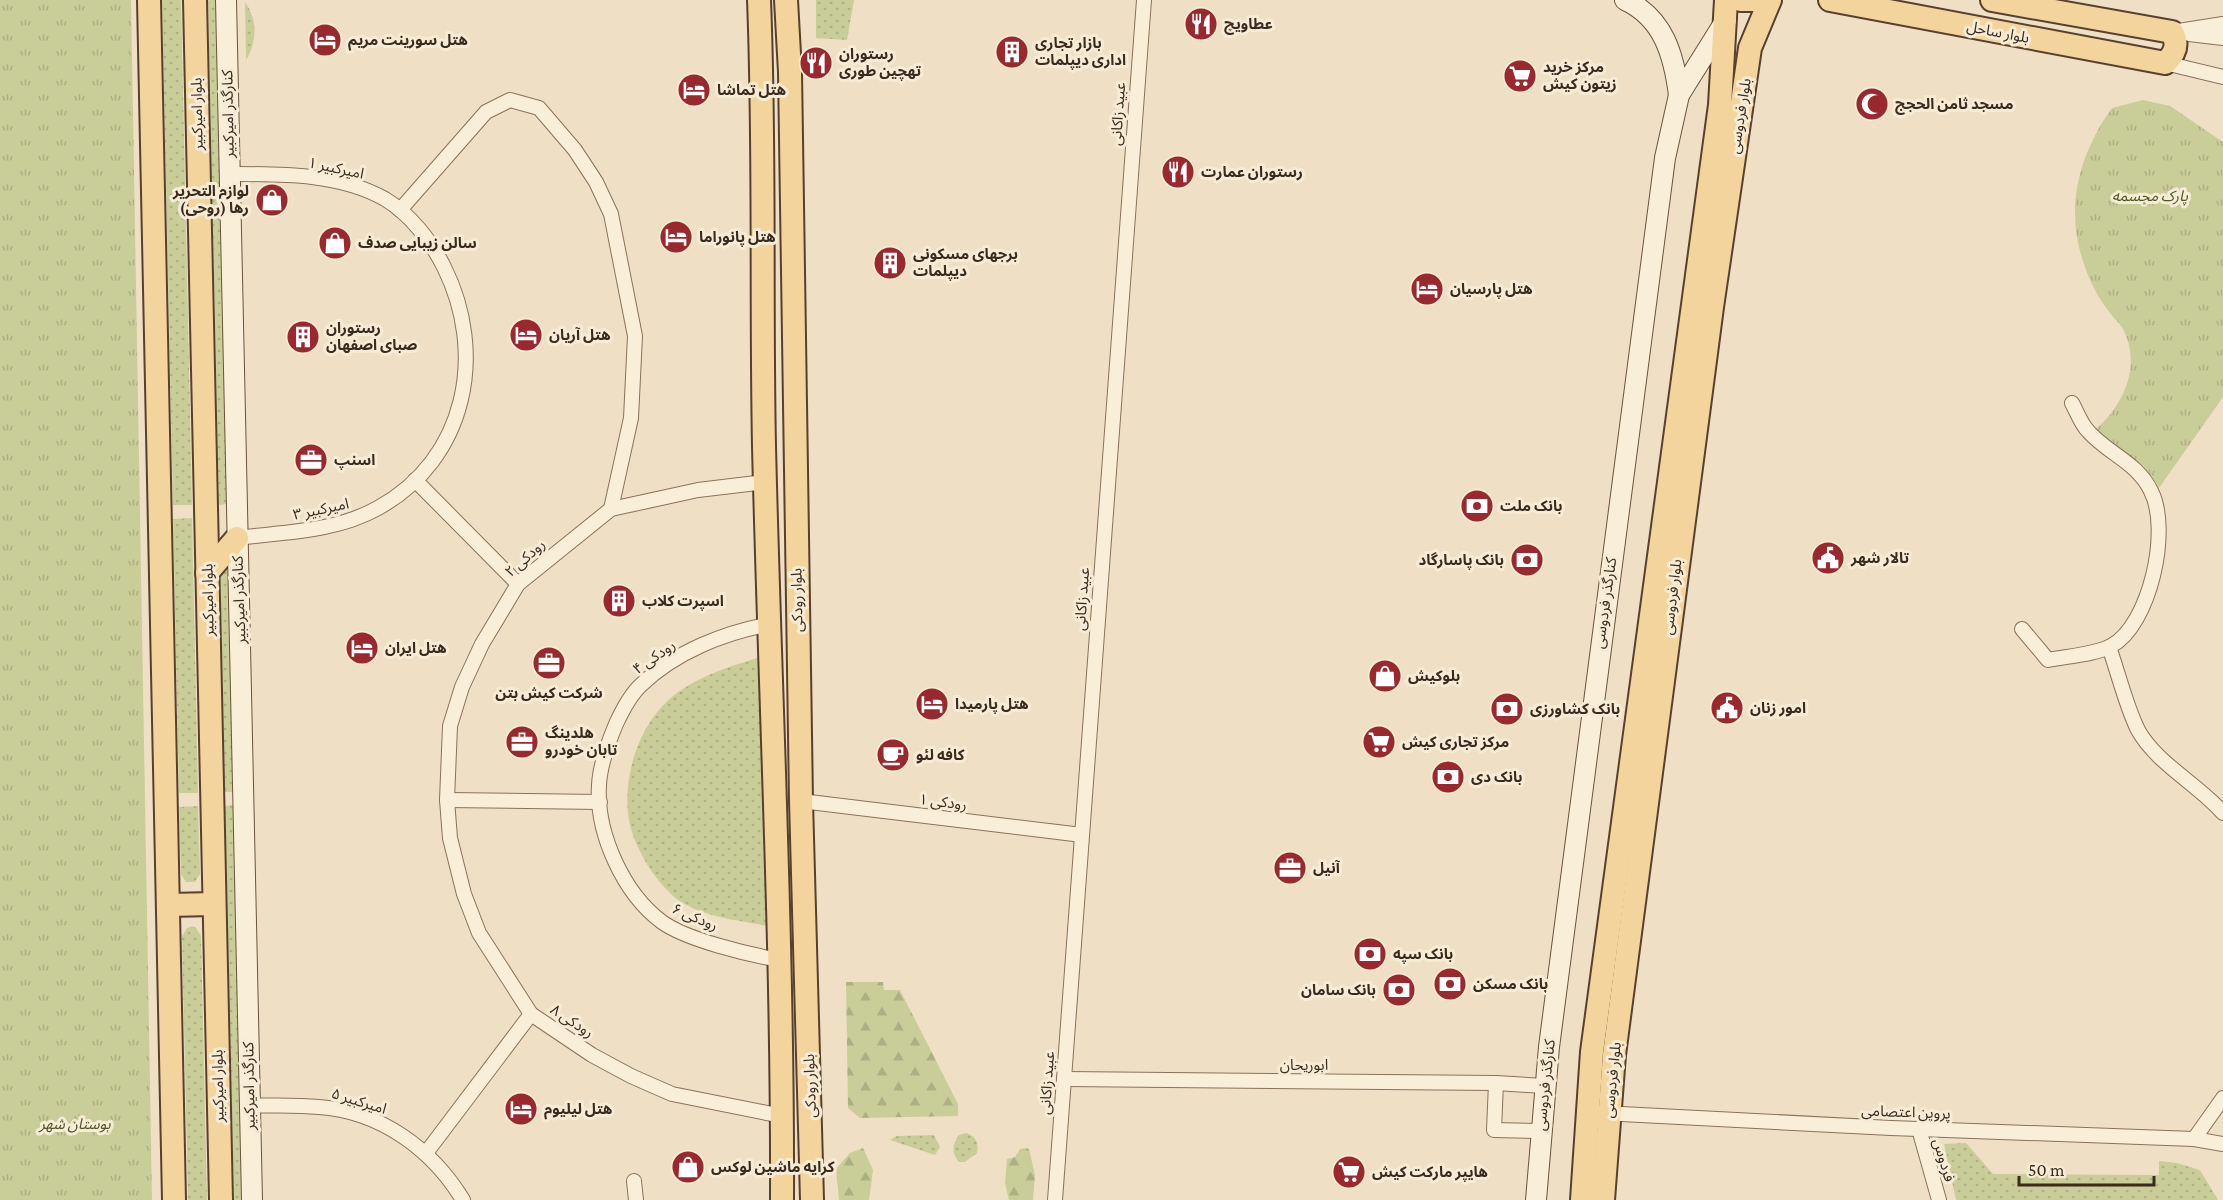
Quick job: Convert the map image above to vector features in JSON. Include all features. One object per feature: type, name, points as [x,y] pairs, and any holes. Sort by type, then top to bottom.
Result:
[{"type":"main road","points":[[148,0],[174,1200]]},
{"type":"main road","name":"بلوار امیرکبیر","points":[[195,0],[220,1200]]},
{"type":"main road","name":"بلوار رودکی","points":[[759,0],[762,74],[765,482],[771,624],[779,960],[782,1200]]},
{"type":"main road","name":"بلوار رودکی","points":[[786,0],[790,72],[801,801],[812,1200]]},
{"type":"main road","points":[[1741,0],[1760,0]]},
{"type":"main road","name":"بلوار فردوسی","points":[[1582,1200],[1598,1113],[1740,110],[1750,48],[1770,0]]},
{"type":"main road","name":"بلوار ساحل","points":[[1830,0],[2165,63]]},
{"type":"main road","name":"بلوار ساحل","points":[[1992,0],[2076,8],[2172,32]]},
{"type":"main road","name":"بلوار فردوسی","points":[[1603,1200],[1592,1052],[1720,105],[1726,10]]},
{"type":"main road","points":[[2165,63],[2173,56],[2176,47],[2172,32]]},
{"type":"main road","points":[[207,573],[237,538]]},
{"type":"main road","points":[[168,905],[214,904]]},
{"type":"street","name":"کنارگذر امیرکبیر","points":[[226,0],[252,1200]]},
{"type":"street","name":"عبید زاکانی","points":[[1055,1200],[1143,0]]},
{"type":"street","points":[[1625,0],[1641,7],[1660,28],[1674,60],[1679,95]]},
{"type":"street","name":"کنارگذر فردوسی","points":[[1536,1200],[1544,1086],[1586,748],[1665,158],[1679,95],[1726,10]]},
{"type":"street","points":[[2172,32],[2223,24]]},
{"type":"street","points":[[2172,32],[2223,38]]},
{"type":"street","points":[[2165,63],[2223,77]]},
{"type":"street","points":[[400,210],[486,112],[510,100],[540,108],[575,150],[596,182],[611,214],[635,336],[631,418],[611,509]]},
{"type":"street","name":"امیرکبیر ۱","points":[[230,174],[292,176],[355,186],[400,210],[438,255],[451,281],[465,330]]},
{"type":"street","name":"امیرکبیر ۳","points":[[237,538],[338,524],[380,507],[415,480],[441,448],[458,411],[467,371],[465,330]]},
{"type":"street","points":[[2022,629],[2048,660],[2109,647],[2126,636],[2154,581],[2159,518],[2152,491],[2136,468],[2087,431],[2072,403]]},
{"type":"street","points":[[415,480],[518,584]]},
{"type":"street","name":"رودکی ۲","points":[[447,800],[450,726],[462,687],[482,644],[518,584],[611,509],[698,490],[765,482]]},
{"type":"street","name":"رودکی ۴","points":[[600,802],[599,784],[607,745],[621,712],[639,686],[665,666],[708,643],[748,628],[771,624]]},
{"type":"street","points":[[2109,647],[2138,730],[2164,761],[2218,803],[2223,813]]},
{"type":"street","points":[[447,800],[600,802]]},
{"type":"street","name":"رودکی ۸","points":[[447,800],[450,838],[464,894],[479,933],[531,1014],[612,1065],[672,1094],[782,1116]]},
{"type":"street","name":"رودکی ۱","points":[[801,801],[1082,835]]},
{"type":"street","name":"رودکی ۶","points":[[600,802],[605,833],[619,868],[638,899],[663,922],[696,937],[779,960]]},
{"type":"street","points":[[426,1153],[531,1014]]},
{"type":"street","name":"ابوریحان","points":[[1064,1079],[1496,1083],[1544,1086]]},
{"type":"street","points":[[1496,1083],[1494,1130],[1540,1131]]},
{"type":"street","points":[[2194,1139],[2223,1098]]},
{"type":"street","name":"امیرکبیر ۵","points":[[250,1105],[343,1110],[387,1126],[426,1153],[464,1200]]},
{"type":"street","name":"پروین اعتصامی","points":[[1598,1113],[1919,1129],[2194,1139],[2223,1144]]},
{"type":"street","name":"فردوس","points":[[1919,1129],[1939,1200]]},
{"type":"street","points":[[634,1181],[636,1200]]},
{"type":"green space","name":"بوستان شهر","points":[[0,0],[131,0],[152,1200],[0,1200]]},
{"type":"green space","points":[[162,0],[181,0],[192,505],[173,505]]},
{"type":"green space","points":[[208,0],[216,0],[227,504],[219,505]]},
{"type":"green space","points":[[816,0],[854,0],[847,40],[816,38]]},
{"type":"green space","points":[[245,2],[252,16],[255,31],[246,60]]},
{"type":"green space","name":"پارک مجسمه","points":[[2143,100],[2170,106],[2223,142],[2223,397],[2159,488],[2137,461],[2096,429],[2122,397],[2130,371],[2131,358],[2123,328],[2102,302],[2089,277],[2078,243],[2075,223],[2078,183],[2091,144],[2112,108]]},
{"type":"green space","points":[[192,518],[198,793],[179,793],[173,519]]},
{"type":"green space","points":[[228,561],[233,792],[225,792],[220,570]]},
{"type":"green space","points":[[760,657],[767,926],[704,912],[692,908],[672,895],[642,856],[631,829],[627,794],[634,757],[641,739],[660,708],[694,682],[715,672]]},
{"type":"green space","points":[[234,805],[242,1200],[234,1200],[225,806]]},
{"type":"green space","points":[[198,806],[200,874],[195,882],[186,882],[181,874],[179,807]]},
{"type":"green space","points":[[192,926],[201,936],[207,1200],[188,1200],[182,936],[187,928]]},
{"type":"green space","points":[[846,982],[883,982],[884,990],[900,990],[958,1104],[958,1116],[860,1118],[848,1108]]},
{"type":"green space","points":[[966,1133],[976,1140],[977,1153],[965,1162],[959,1162],[954,1152],[954,1145],[959,1135]]},
{"type":"green space","points":[[934,1135],[940,1147],[935,1155],[890,1140],[897,1136]]},
{"type":"green space","points":[[1966,1143],[1993,1174],[2159,1175],[2159,1161],[2177,1163],[2200,1170],[2218,1200],[1956,1200],[1944,1144]]},
{"type":"green space","points":[[863,1148],[873,1170],[869,1200],[839,1200],[836,1169],[850,1153]]},
{"type":"green space","points":[[1020,1149],[1029,1149],[1035,1175],[1033,1200],[1009,1200],[1005,1183],[1007,1159],[1015,1157]]},
{"type":"place","name":"عطاویچ","points":[[1201,24]]},
{"type":"place","name":"هتل سورینت مريم","points":[[325,40]]},
{"type":"place","name":"بازار تجاری اداری دیپلمات","points":[[1012,52]]},
{"type":"place","name":"رستوران تهچین طوری","points":[[816,63]]},
{"type":"place","name":"مرکز خرید زیتون کیش","points":[[1520,76]]},
{"type":"place","name":"هتل تماشا","points":[[694,90]]},
{"type":"place","name":"مسجد ثامن الحجج","points":[[1872,104]]},
{"type":"place","name":"رستوران عمارت","points":[[1178,172]]},
{"type":"place","name":"لوازم التحریر رها (روحی)","points":[[272,200]]},
{"type":"place","name":"هتل پانوراما","points":[[676,237]]},
{"type":"place","name":"سالن زیبایی صدف","points":[[335,243]]},
{"type":"place","name":"برجهای مسکونی دیپلمات","points":[[890,263]]},
{"type":"place","name":"هتل پارسیان","points":[[1427,289]]},
{"type":"place","name":"هتل آریان","points":[[526,335]]},
{"type":"place","name":"رستوران صبای اصفهان","points":[[303,337]]},
{"type":"place","name":"اسنپ","points":[[311,460]]},
{"type":"place","name":"بانک ملت","points":[[1477,506]]},
{"type":"place","name":"تالار شهر","points":[[1828,558]]},
{"type":"place","name":"بانک پاسارگاد","points":[[1527,560]]},
{"type":"place","name":"اسپرت کلاب","points":[[619,601]]},
{"type":"place","name":"هتل ایران","points":[[362,648]]},
{"type":"place","name":"شرکت کیش بتن","points":[[549,663]]},
{"type":"place","name":"بلوکیش","points":[[1385,676]]},
{"type":"place","name":"هتل پارمیدا","points":[[932,704]]},
{"type":"place","name":"امور زنان","points":[[1727,708]]},
{"type":"place","name":"بانک کشاورزی","points":[[1507,709]]},
{"type":"place","name":"هلدینگ تابان خودرو","points":[[522,742]]},
{"type":"place","name":"مرکز تجاری کیش","points":[[1379,742]]},
{"type":"place","name":"کافه لئو","points":[[893,755]]},
{"type":"place","name":"بانک دی","points":[[1448,777]]},
{"type":"place","name":"آنیل","points":[[1290,868]]},
{"type":"place","name":"بانک سپه","points":[[1370,954]]},
{"type":"place","name":"بانک مسکن","points":[[1450,984]]},
{"type":"place","name":"بانک سامان","points":[[1399,990]]},
{"type":"place","name":"هتل لیلیوم","points":[[521,1109]]},
{"type":"place","name":"کرایه ماشین لوکس","points":[[688,1167]]},
{"type":"place","name":"هایپر مارکت کیش","points":[[1349,1172]]}]
